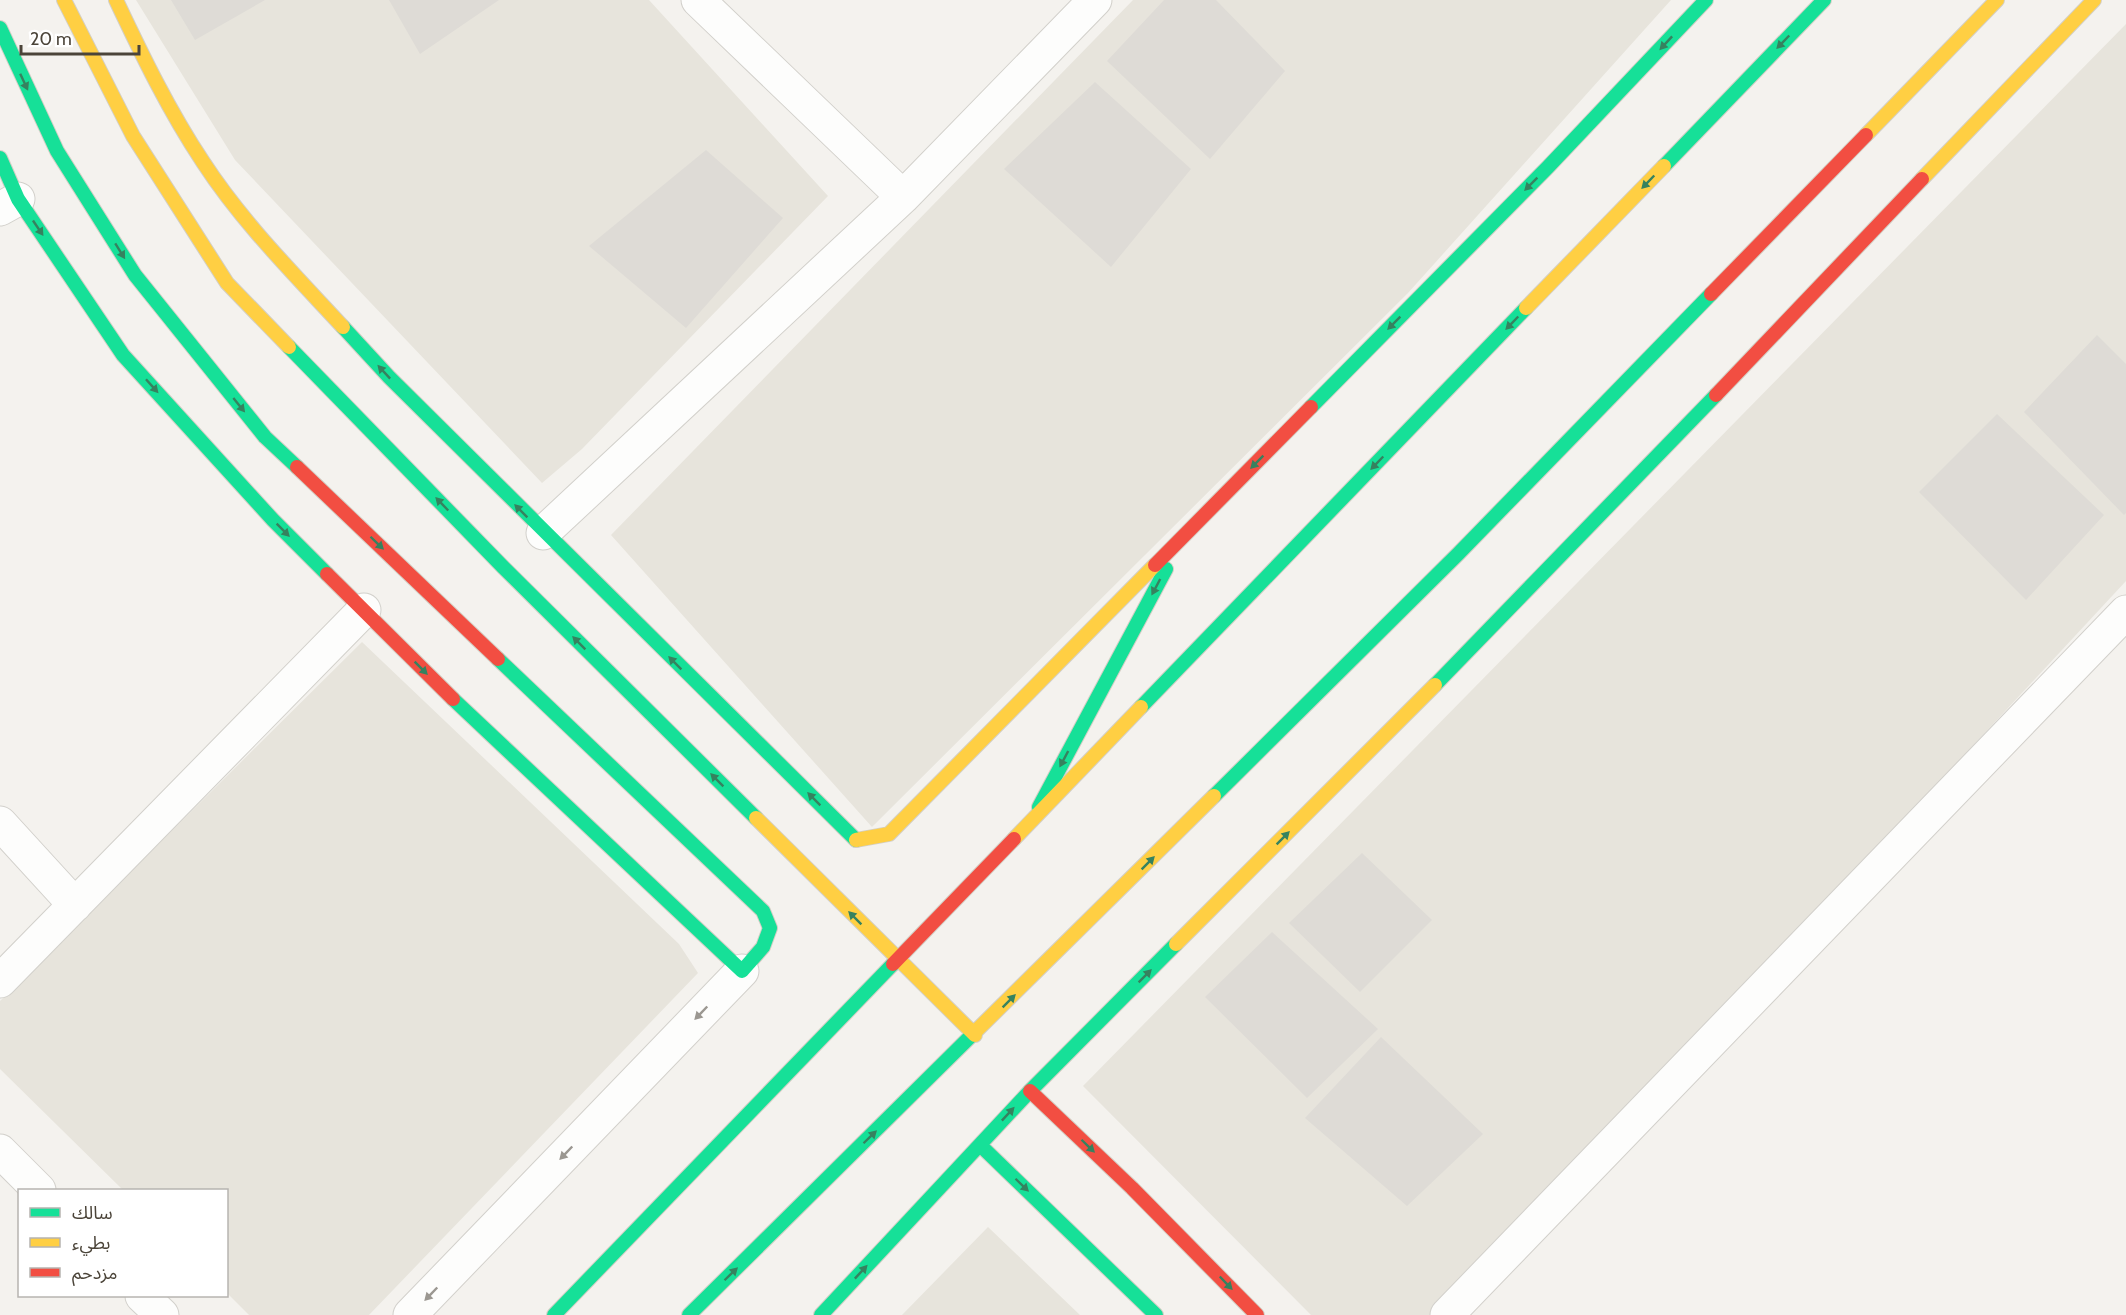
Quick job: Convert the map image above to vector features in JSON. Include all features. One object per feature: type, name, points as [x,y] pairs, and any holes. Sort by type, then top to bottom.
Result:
[{"type":"main road","points":[[64,0],[133,136],[227,283],[503,567],[975,1035]]},
{"type":"main road","points":[[116,0],[149,69],[203,163],[269,247],[388,377],[543,533],[856,840],[889,834],[1548,167],[1706,0]]},
{"type":"main road","points":[[554,1315],[1824,0]]},
{"type":"main road","points":[[689,1315],[975,1035],[1458,555],[1997,0]]},
{"type":"main road","points":[[821,1315],[1030,1091],[1529,591],[2094,0]]},
{"type":"main road","points":[[0,28],[57,151],[135,275],[265,437],[763,911],[770,928],[763,947],[742,971],[437,684],[273,520],[123,355],[9,204],[0,158]]},
{"type":"main road","points":[[1032,820],[1184,536]]},
{"type":"main road","points":[[1030,1091],[1132,1188],[1257,1315]]},
{"type":"main road","points":[[980,1145],[1156,1315]]},
{"type":"street","points":[[698,0],[903,198]]},
{"type":"street","points":[[543,533],[903,198],[1095,0]]},
{"type":"street","points":[[0,981],[363,610]]},
{"type":"street","points":[[1447,1315],[2126,612]]},
{"type":"street","points":[[0,823],[75,905]]},
{"type":"street","points":[[410,1315],[742,971]]},
{"type":"street","points":[[0,1151],[37,1189]]},
{"type":"street","points":[[143,1297],[162,1315]]},
{"type":"shaded area","points":[[136,0],[649,0],[828,196],[582,449],[542,483],[235,160]]},
{"type":"shaded area","points":[[1133,0],[1671,0],[1408,293],[872,827],[611,535]]},
{"type":"shaded area","points":[[2126,24],[2126,581],[1444,1315],[1311,1315],[1083,1086]]},
{"type":"shaded area","points":[[362,642],[679,944],[698,973],[369,1315],[249,1315],[228,1294],[228,1189],[122,1189],[0,1069],[0,1001]]},
{"type":"shaded area","points":[[988,1227],[1080,1315],[902,1315]]},
{"type":"building","points":[[171,0],[265,0],[195,40]]},
{"type":"building","points":[[389,0],[499,0],[420,54]]},
{"type":"building","points":[[1164,0],[1216,0],[1285,71],[1210,159],[1107,61]]},
{"type":"building","points":[[1095,82],[1191,169],[1111,267],[1004,169]]},
{"type":"building","points":[[706,150],[783,218],[686,328],[589,246]]},
{"type":"building","points":[[2097,335],[2126,364],[2126,513],[2124,515],[2024,412]]},
{"type":"building","points":[[1997,414],[2104,515],[2026,600],[1919,492]]},
{"type":"building","points":[[1362,853],[1432,920],[1360,992],[1289,923]]},
{"type":"building","points":[[1272,932],[1378,1029],[1307,1098],[1205,997]]},
{"type":"building","points":[[1381,1037],[1483,1134],[1407,1206],[1305,1118]]},
{"type":"traffic: fast","points":[[1311,407],[1548,167],[1706,0]]},
{"type":"traffic: fast","points":[[1664,166],[1824,0]]},
{"type":"traffic: fast","points":[[0,28],[57,151],[135,275],[265,437],[297,467]]},
{"type":"traffic: fast","points":[[0,158],[18,199],[123,355],[273,520],[327,574]]},
{"type":"traffic: fast","points":[[1214,796],[1458,554],[1711,294]]},
{"type":"traffic: fast","points":[[1141,707],[1526,308]]},
{"type":"traffic: fast","points":[[343,327],[389,377],[856,840]]},
{"type":"traffic: fast","points":[[289,347],[503,567],[756,818]]},
{"type":"traffic: fast","points":[[1435,685],[1716,395]]},
{"type":"traffic: fast","points":[[1039,807],[1166,569]]},
{"type":"traffic: fast","points":[[453,699],[742,971],[763,947],[770,928],[763,911],[498,659]]},
{"type":"traffic: fast","points":[[821,1315],[1030,1091],[1176,944]]},
{"type":"traffic: fast","points":[[554,1315],[893,964]]},
{"type":"traffic: fast","points":[[689,1315],[976,1031]]},
{"type":"traffic: fast","points":[[980,1145],[1156,1315]]},
{"type":"traffic: slow","points":[[64,0],[133,136],[227,283],[289,347]]},
{"type":"traffic: slow","points":[[116,0],[167,103],[218,184],[269,247],[343,327]]},
{"type":"traffic: slow","points":[[1866,135],[1997,0]]},
{"type":"traffic: slow","points":[[1922,179],[2094,0]]},
{"type":"traffic: slow","points":[[1526,308],[1664,166]]},
{"type":"traffic: slow","points":[[856,840],[889,834],[1155,565]]},
{"type":"traffic: slow","points":[[1176,944],[1435,685]]},
{"type":"traffic: slow","points":[[1014,839],[1141,707]]},
{"type":"traffic: slow","points":[[976,1031],[1214,796]]},
{"type":"traffic: slow","points":[[756,818],[975,1035]]},
{"type":"traffic: jam","points":[[1711,294],[1866,135]]},
{"type":"traffic: jam","points":[[1716,395],[1922,179]]},
{"type":"traffic: jam","points":[[1155,565],[1311,407]]},
{"type":"traffic: jam","points":[[297,467],[498,659]]},
{"type":"traffic: jam","points":[[327,574],[453,699]]},
{"type":"traffic: jam","points":[[893,964],[1014,839]]},
{"type":"traffic: jam","points":[[1030,1091],[1132,1188],[1257,1315]]}]
